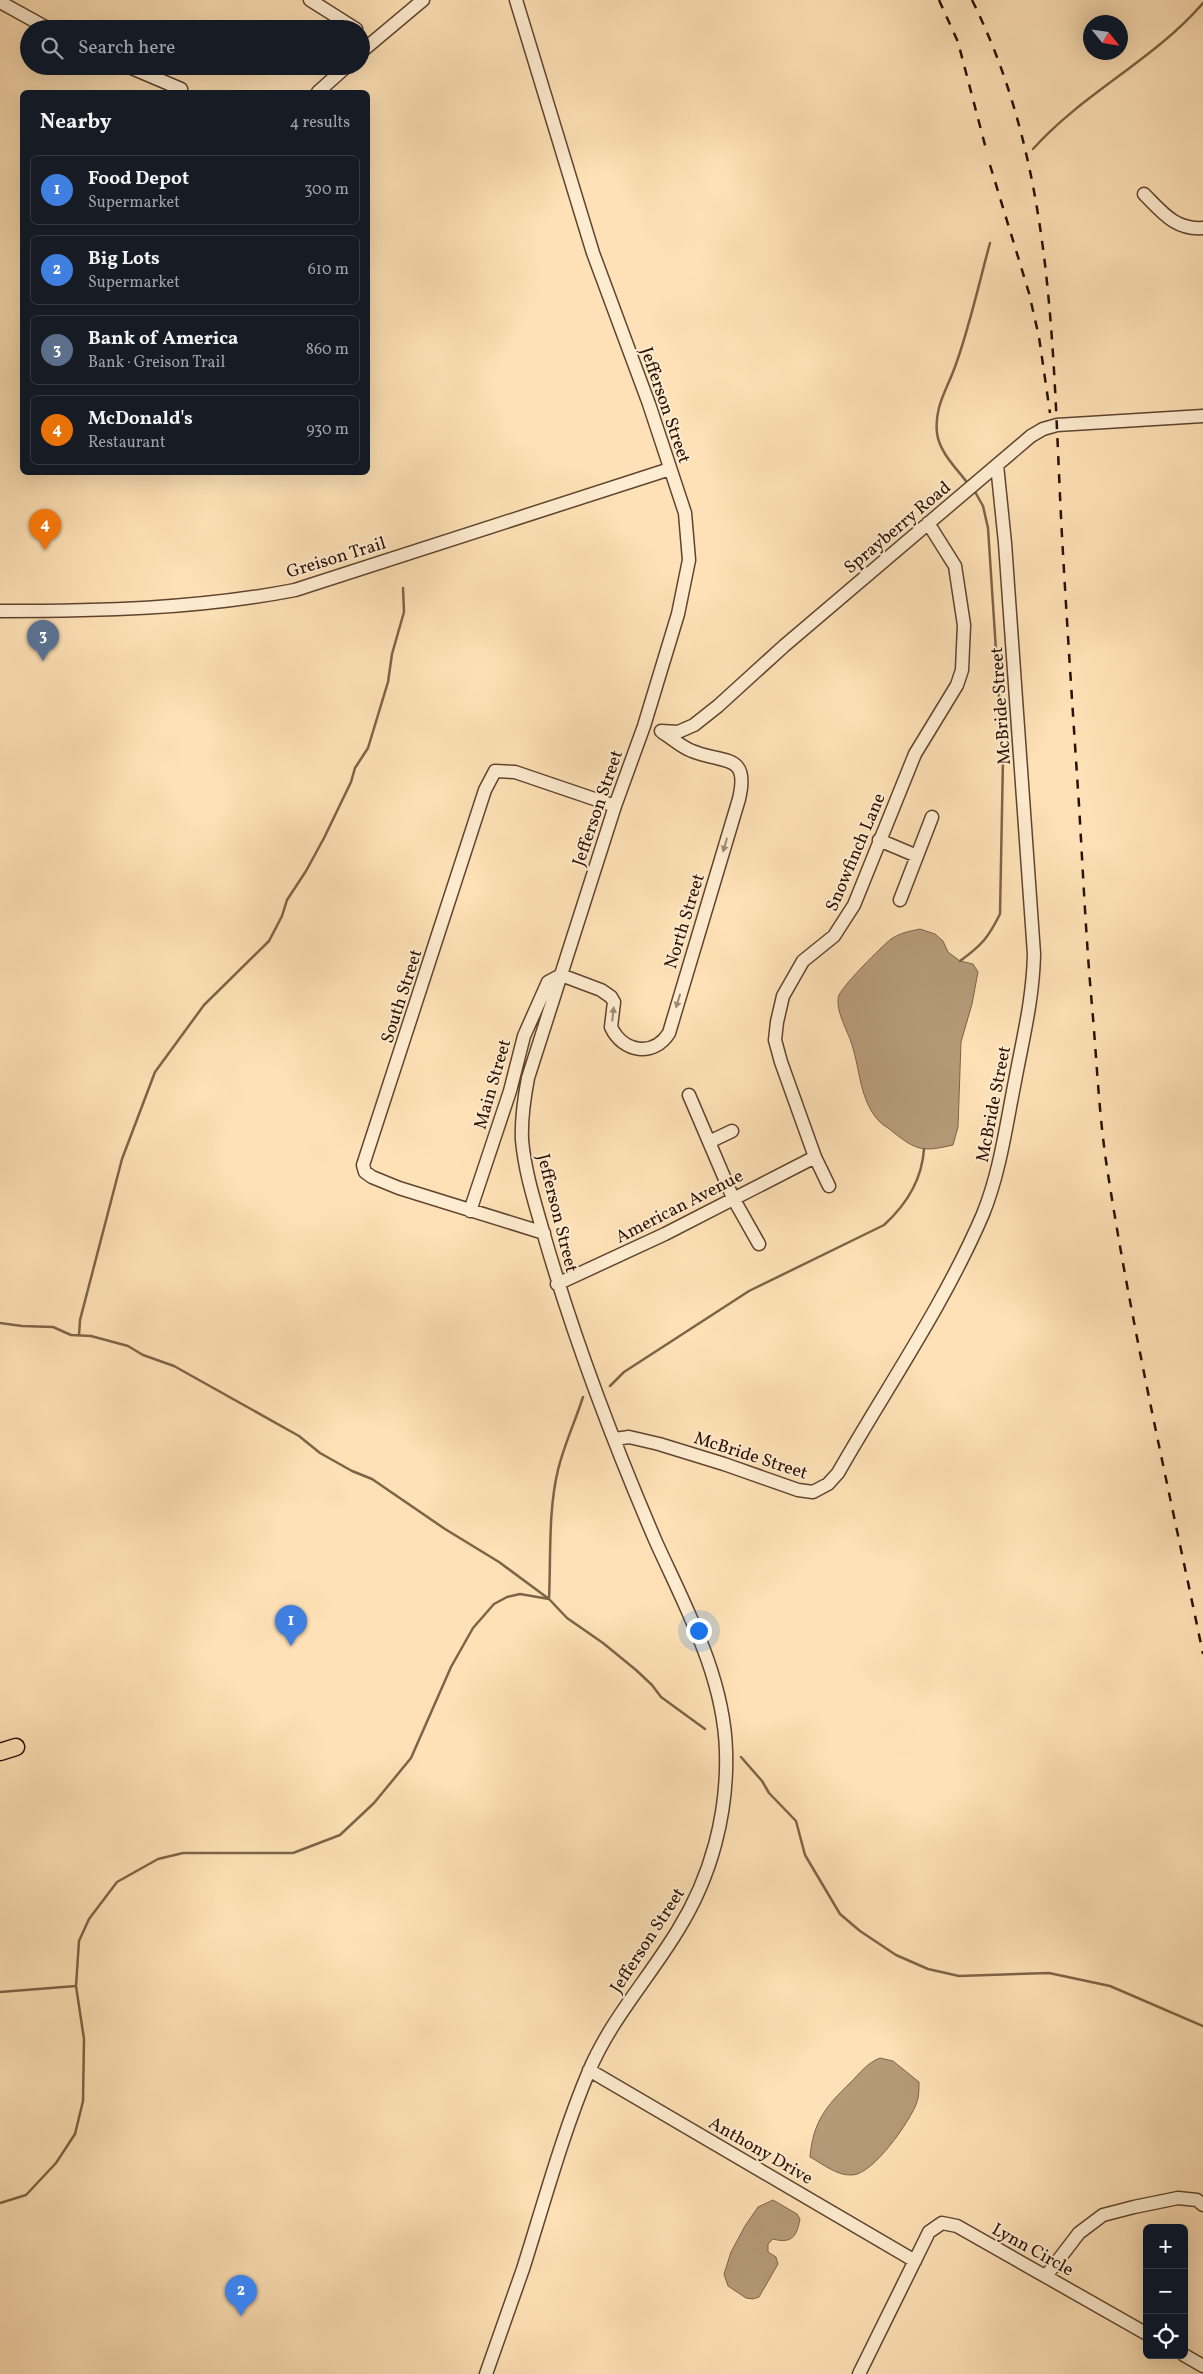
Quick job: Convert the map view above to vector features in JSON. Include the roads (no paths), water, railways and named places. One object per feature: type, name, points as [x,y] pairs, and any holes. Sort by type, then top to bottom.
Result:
[{"type":"street","points":[[310,0],[342,20]]},
{"type":"street","points":[[370,43],[423,0]]},
{"type":"street","name":"Jefferson Street","points":[[486,2374],[589,2070],[617,2019],[678,1930],[706,1876],[713,1854],[723,1805],[726,1752],[720,1701],[708,1661],[584,1362],[557,1284],[528,1177],[522,1140],[522,1113],[528,1078],[615,806],[644,726],[678,614],[690,560],[685,513],[593,253],[516,0]]},
{"type":"street","points":[[0,2],[33,20]]},
{"type":"street","points":[[148,75],[181,89]]},
{"type":"street","points":[[320,90],[337,75]]},
{"type":"street","points":[[1144,194],[1173,222],[1191,229],[1203,228]]},
{"type":"street","name":"Sprayberry Road","points":[[644,726],[662,732],[678,732],[694,725],[928,523],[1031,436],[1043,429],[1058,425],[1203,416]]},
{"type":"street","name":"McBride Street","points":[[615,1439],[629,1437],[659,1444],[798,1490],[813,1492],[828,1484],[838,1472],[893,1382],[950,1280],[982,1214],[998,1170],[1033,990],[1034,954],[1009,601],[997,465]]},
{"type":"street","name":"Greison Trail","points":[[0,611],[107,611],[244,600],[295,590],[670,469]]},
{"type":"street","name":"Snowfinch Lane","points":[[828,1186],[815,1157],[781,1062],[775,1040],[777,1022],[783,996],[803,961],[834,936],[843,925],[854,905],[915,754],[957,684],[962,670],[964,625],[955,566],[928,523]]},
{"type":"street","name":"North Street","points":[[561,975],[602,990],[611,997],[615,1008],[611,1027],[621,1041],[631,1047],[643,1050],[654,1047],[664,1041],[669,1032],[739,799],[743,774],[739,767],[733,763],[691,751],[662,732]]},
{"type":"street","name":"South Street","points":[[544,1233],[470,1211],[372,1178],[365,1172],[363,1165],[485,790],[495,771],[515,772],[615,806]]},
{"type":"street","points":[[900,900],[932,817]]},
{"type":"street","points":[[879,840],[917,856]]},
{"type":"street","name":"Main Street","points":[[470,1211],[510,1091],[524,1036],[548,982],[561,975]]},
{"type":"street","points":[[689,1095],[733,1198],[759,1244]]},
{"type":"street","points":[[709,1142],[732,1130]]},
{"type":"street","name":"American Avenue","points":[[557,1284],[666,1234],[815,1157]]},
{"type":"street","name":"Anthony Drive","points":[[589,2070],[915,2261]]},
{"type":"street","points":[[1046,2276],[1079,2233],[1103,2216],[1134,2206],[1178,2198],[1197,2200],[1203,2205]]},
{"type":"street","name":"Lynn Circle","points":[[915,2261],[929,2232],[942,2223],[950,2223],[1143,2332]]},
{"type":"street","points":[[858,2374],[915,2261]]},
{"type":"street","points":[[1188,2357],[1203,2366]]},
{"type":"waterway","points":[[1033,149],[1074,111],[1163,42],[1203,3]]},
{"type":"waterway","points":[[966,481],[941,446],[938,440],[937,423],[942,397],[966,334],[990,243]]},
{"type":"waterway","points":[[960,961],[984,940],[1000,914],[1003,758],[988,528],[983,506],[974,490]]},
{"type":"waterway","points":[[79,1335],[80,1320],[122,1159],[155,1072],[204,1005],[269,941],[282,916],[287,900],[324,838],[351,782],[355,768],[368,748],[388,682],[392,654],[404,612],[403,588]]},
{"type":"waterway","points":[[610,1386],[624,1372],[749,1291],[884,1225],[900,1209],[912,1191],[920,1171],[924,1149]]},
{"type":"waterway","points":[[0,1323],[53,1327],[71,1335],[91,1336],[128,1346],[143,1355],[174,1366],[299,1436],[320,1453],[352,1471],[372,1479],[445,1529],[499,1562],[549,1599],[567,1618],[603,1643],[636,1670],[652,1685],[661,1697],[705,1729]]},
{"type":"waterway","points":[[549,1599],[551,1518],[555,1486],[563,1452],[583,1397]]},
{"type":"waterway","points":[[0,2203],[26,2195],[56,2163],[75,2134],[83,2101],[84,2039],[76,1986],[79,1941],[89,1919],[117,1882],[158,1859],[183,1853],[293,1853],[340,1835],[374,1803],[411,1758],[451,1667],[473,1628],[494,1604],[507,1597],[520,1594],[549,1599]]},
{"type":"waterway","points":[[741,1757],[762,1781],[769,1793],[796,1821],[805,1855],[840,1914],[860,1931],[896,1955],[928,1969],[959,1976],[1049,1973],[1110,1986],[1203,2026]]},
{"type":"waterway","points":[[0,1992],[76,1986]]},
{"type":"railway","points":[[939,0],[958,42],[986,149]]},
{"type":"railway","points":[[972,0],[1000,64],[1020,129],[1035,195],[1045,262],[1056,398],[1064,569],[1086,931],[1102,1132],[1118,1234],[1152,1414],[1203,1654]]},
{"type":"railway","points":[[990,165],[1029,293],[1039,337],[1050,413]]},
{"type":"place","name":"McDonald's","points":[[45,550]]},
{"type":"place","name":"Bank of America","points":[[43,661]]},
{"type":"place","name":"Food Depot","points":[[291,1646]]},
{"type":"place","name":"Big Lots","points":[[241,2316]]}]
